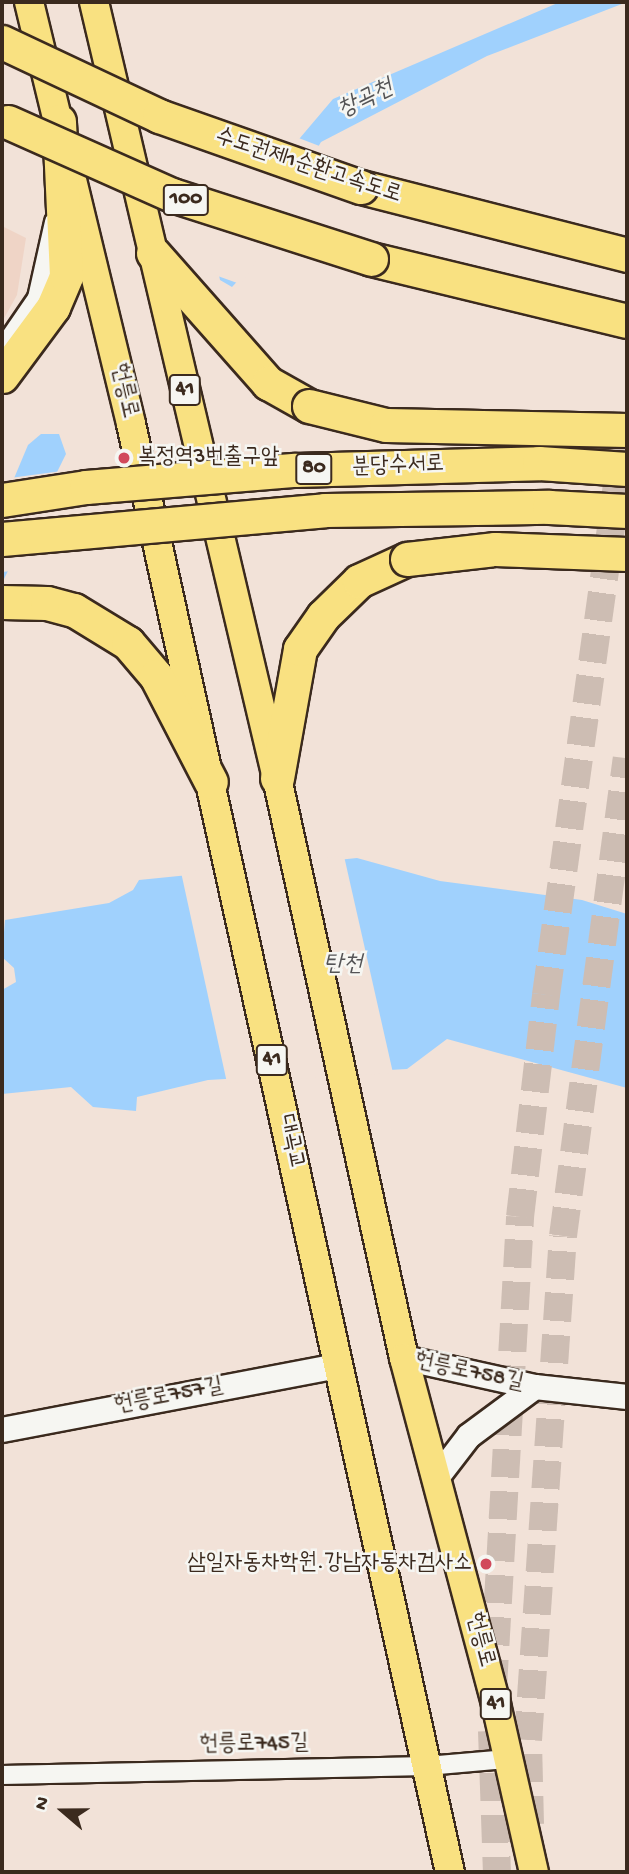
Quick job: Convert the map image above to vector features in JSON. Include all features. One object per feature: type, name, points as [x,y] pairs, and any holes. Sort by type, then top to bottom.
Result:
[{"type":"highway","name":"수도권제1순환고속도로","points":[[2,42],[159,116],[360,187],[627,255]]},
{"type":"highway","name":"100","points":[[5,121],[172,195],[371,259],[627,321]]},
{"type":"highway","points":[[2,376],[53,307],[66,276],[59,121]]},
{"type":"highway","points":[[153,253],[268,383],[309,406],[386,425],[627,430]]},
{"type":"highway","name":"분당수서로","points":[[2,500],[86,487],[295,470],[539,463],[627,469]]},
{"type":"highway","name":"분당수서로","points":[[2,539],[325,510],[549,507],[627,511]]},
{"type":"highway","points":[[277,778],[300,649],[323,616],[359,581],[407,559],[495,549],[627,554]]},
{"type":"highway","points":[[2,603],[47,603],[74,610],[128,643],[156,676],[211,782]]},
{"type":"main road","name":"헌릉로","points":[[29,2],[59,121],[211,782]]},
{"type":"main road","name":"41","points":[[94,2],[277,778]]},
{"type":"main road","name":"헌릉로","points":[[277,778],[404,1358],[508,1759],[534,1872]]},
{"type":"main road","name":"대곡교","points":[[211,782],[337,1366]]},
{"type":"main road","name":"41","points":[[337,1366],[450,1872]]},
{"type":"street","points":[[2,349],[37,298],[62,189]]},
{"type":"street","name":"헌릉로758길","points":[[404,1358],[535,1387],[627,1398]]},
{"type":"street","name":"헌릉로757길","points":[[2,1430],[337,1366]]},
{"type":"street","name":"헌릉로758길","points":[[436,1479],[469,1436],[535,1387]]},
{"type":"street","name":"헌릉로745길","points":[[2,1775],[427,1766],[508,1759]]},
{"type":"shaded area","points":[[2,226],[26,238],[17,295],[2,322]]},
{"type":"water","name":"창곡천","points":[[560,2],[627,2],[487,56],[321,142],[245,273],[232,287],[220,280],[212,242],[333,99]]},
{"type":"water","points":[[41,434],[59,434],[66,454],[2,583],[2,507],[28,445]]},
{"type":"water","name":"탄천","points":[[357,858],[440,881],[582,900],[627,914],[627,1088],[447,1039],[407,1069],[208,1080],[137,1097],[136,1111],[93,1107],[71,1087],[2,1094],[2,990],[16,982],[14,968],[2,957],[5,920],[109,903],[133,890],[139,880]]},
{"type":"pier","points":[[296,137],[322,147],[248,275],[240,284],[215,275],[209,240]]},
{"type":"pier","points":[[62,471],[12,571],[2,572],[2,498],[10,478]]},
{"type":"pier","points":[[344,856],[393,1073],[227,1083],[181,872]]},
{"type":"tunnel","points":[[493,1687],[520,1217],[546,995],[627,413]]},
{"type":"tunnel","points":[[530,1824],[528,1740],[563,1236],[627,758]]},
{"type":"tunnel","points":[[492,1731],[497,1872]]},
{"type":"place","name":"복정역3번출구앞","points":[[124,458]]},
{"type":"place","name":"삼일자동차학원.강남자동차검사소","points":[[486,1564]]}]
